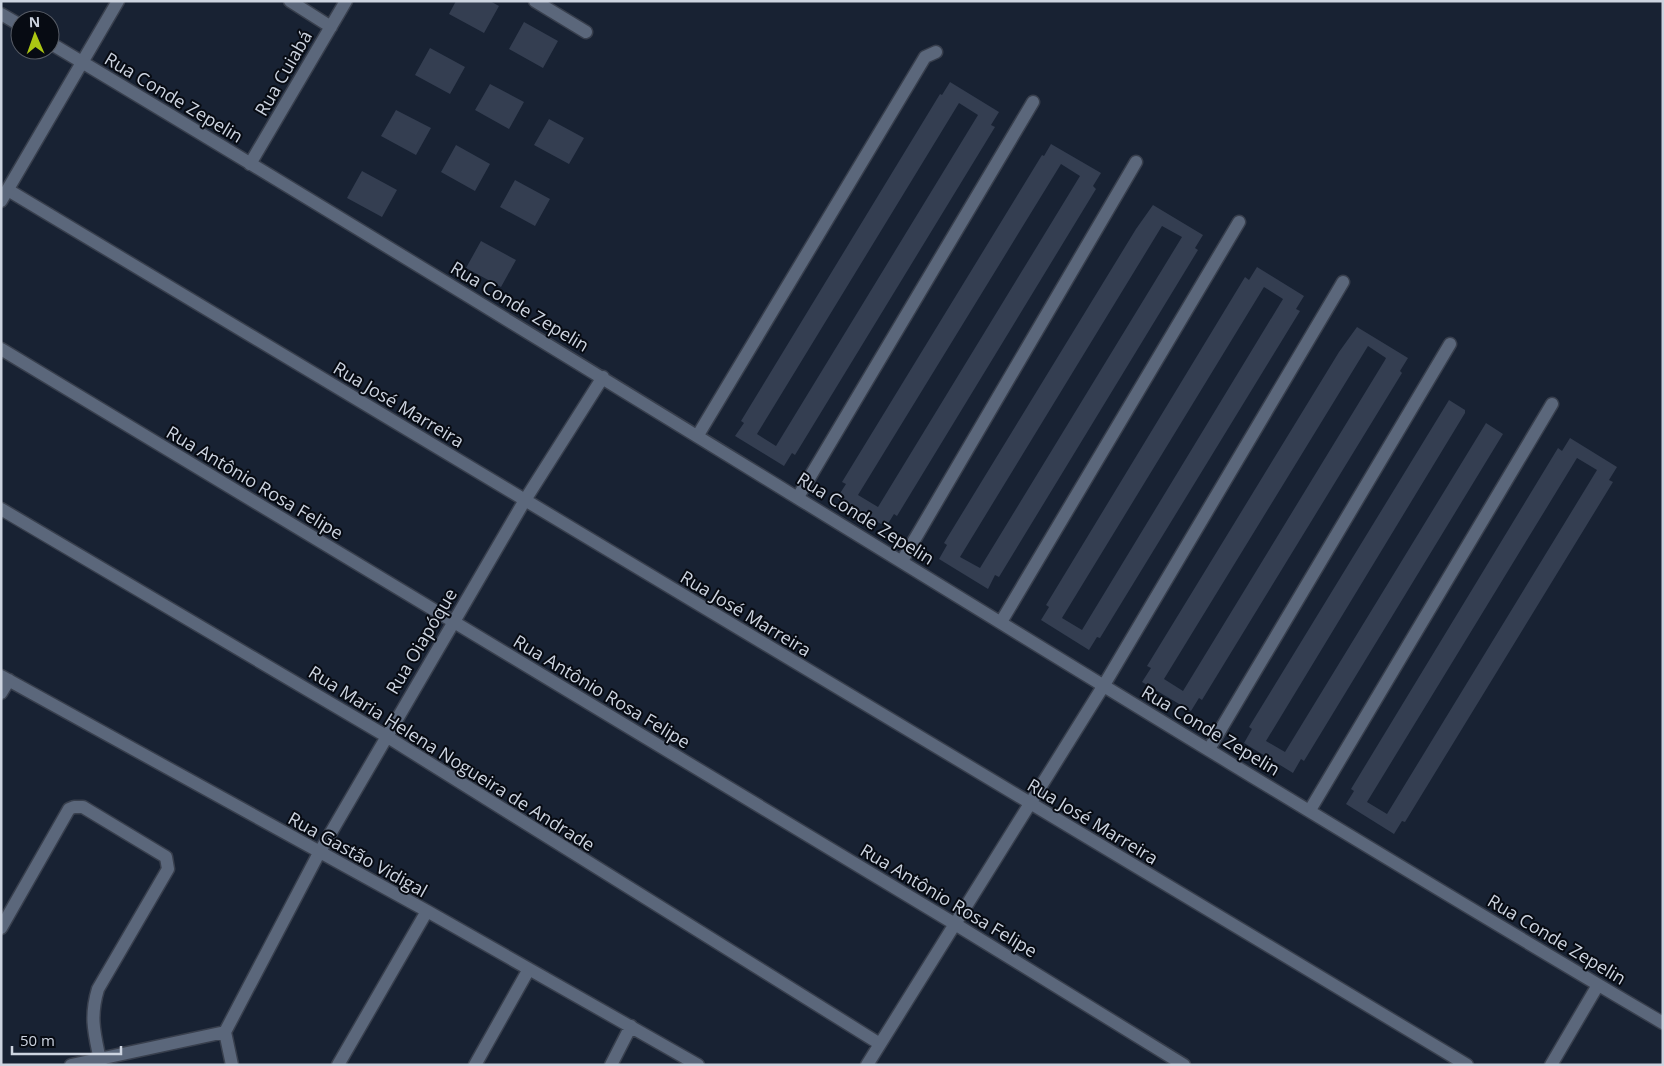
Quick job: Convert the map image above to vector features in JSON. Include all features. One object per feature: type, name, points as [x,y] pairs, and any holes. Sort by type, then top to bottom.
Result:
[{"type":"street","points":[[4,196],[118,1]]},
{"type":"street","points":[[290,1],[331,27]]},
{"type":"street","name":"Rua Cuiabá","points":[[250,164],[346,1]]},
{"type":"street","points":[[535,1],[586,32]]},
{"type":"street","name":"Rua Conde Zepelin","points":[[60,49],[603,377],[1209,749],[1663,1023]]},
{"type":"street","points":[[698,435],[925,57],[936,52]]},
{"type":"street","points":[[798,497],[1032,102]]},
{"type":"street","points":[[902,561],[1136,162]]},
{"type":"street","name":"Rua José Marreira","points":[[4,196],[525,500],[1467,1065]]},
{"type":"street","points":[[1001,622],[1240,222]]},
{"type":"street","points":[[867,1065],[1104,685],[1343,282]]},
{"type":"street","points":[[1209,749],[1450,344]]},
{"type":"street","name":"Rua Antônio Rosa Felipe","points":[[1,350],[955,924],[1184,1065]]},
{"type":"street","name":"Rua Oiapóque","points":[[225,1032],[319,853],[386,736],[525,500],[603,377]]},
{"type":"street","points":[[1310,810],[1552,404]]},
{"type":"street","name":"Rua Maria Helena Nogueira de Andrade","points":[[1,509],[386,736],[880,1044]]},
{"type":"street","points":[[1,694],[5,678]]},
{"type":"street","name":"Rua Gastão Vidigal","points":[[5,678],[427,911],[698,1065]]},
{"type":"street","points":[[1,928],[69,809],[83,807],[166,857],[168,869],[98,989],[92,1007],[92,1023],[100,1061]]},
{"type":"street","points":[[338,1065],[427,911]]},
{"type":"street","points":[[475,1065],[529,969]]},
{"type":"street","points":[[1551,1065],[1598,985]]},
{"type":"street","points":[[611,1065],[630,1026]]},
{"type":"street","points":[[71,1065],[100,1061],[225,1032],[232,1065]]},
{"type":"building","points":[[456,1],[490,1],[499,6],[484,33],[449,14]]},
{"type":"building","points":[[524,22],[558,41],[543,68],[509,49]]},
{"type":"building","points":[[430,48],[465,67],[450,94],[415,75]]},
{"type":"building","points":[[950,82],[999,112],[991,125],[995,127],[795,455],[792,453],[784,466],[735,436],[744,423],[741,421],[940,94],[942,95]],"holes":[[[959,103],[978,115],[776,446],[757,434]]]},
{"type":"building","points":[[490,84],[524,102],[509,129],[475,110]]},
{"type":"building","points":[[396,110],[431,128],[416,155],[381,136]]},
{"type":"building","points":[[549,119],[584,138],[569,164],[534,145]]},
{"type":"building","points":[[1051,144],[1101,173],[1093,186],[1096,189],[897,516],[894,514],[886,527],[837,498],[846,484],[842,482],[1042,155],[1044,156]],"holes":[[[1061,164],[1080,176],[878,507],[858,495]]]},
{"type":"building","points":[[456,145],[490,164],[475,191],[441,172]]},
{"type":"building","points":[[362,171],[397,190],[382,217],[347,198]]},
{"type":"building","points":[[515,180],[550,199],[535,226],[500,207]]},
{"type":"building","points":[[1153,205],[1203,235],[1195,248],[1198,250],[999,577],[995,575],[988,589],[939,559],[947,545],[944,543],[1136,229]],"holes":[[[1162,226],[1182,237],[980,568],[960,557]]]},
{"type":"building","points":[[481,241],[516,260],[501,287],[466,268]]},
{"type":"building","points":[[1257,267],[1304,296],[1296,309],[1300,311],[1100,638],[1097,637],[1089,650],[1041,620],[1049,607],[1046,605],[1245,277],[1249,280]],"holes":[[[1264,287],[1283,299],[1082,630],[1062,618]]]},
{"type":"building","points":[[1357,327],[1408,358],[1400,371],[1402,373],[1202,700],[1199,698],[1191,711],[1142,682],[1151,668],[1147,666],[1339,352]],"holes":[[[1368,346],[1386,358],[1183,691],[1164,679]]]},
{"type":"building","points":[[1449,400],[1465,410],[1465,413],[1266,741],[1285,752],[1486,423],[1503,434],[1304,761],[1301,759],[1293,773],[1244,743],[1252,729],[1249,727]]},
{"type":"building","points":[[1570,438],[1617,467],[1609,480],[1613,482],[1405,822],[1402,821],[1394,834],[1346,804],[1354,791],[1351,789],[1558,448],[1562,451]],"holes":[[[1577,458],[1597,470],[1387,814],[1367,802]]]}]
